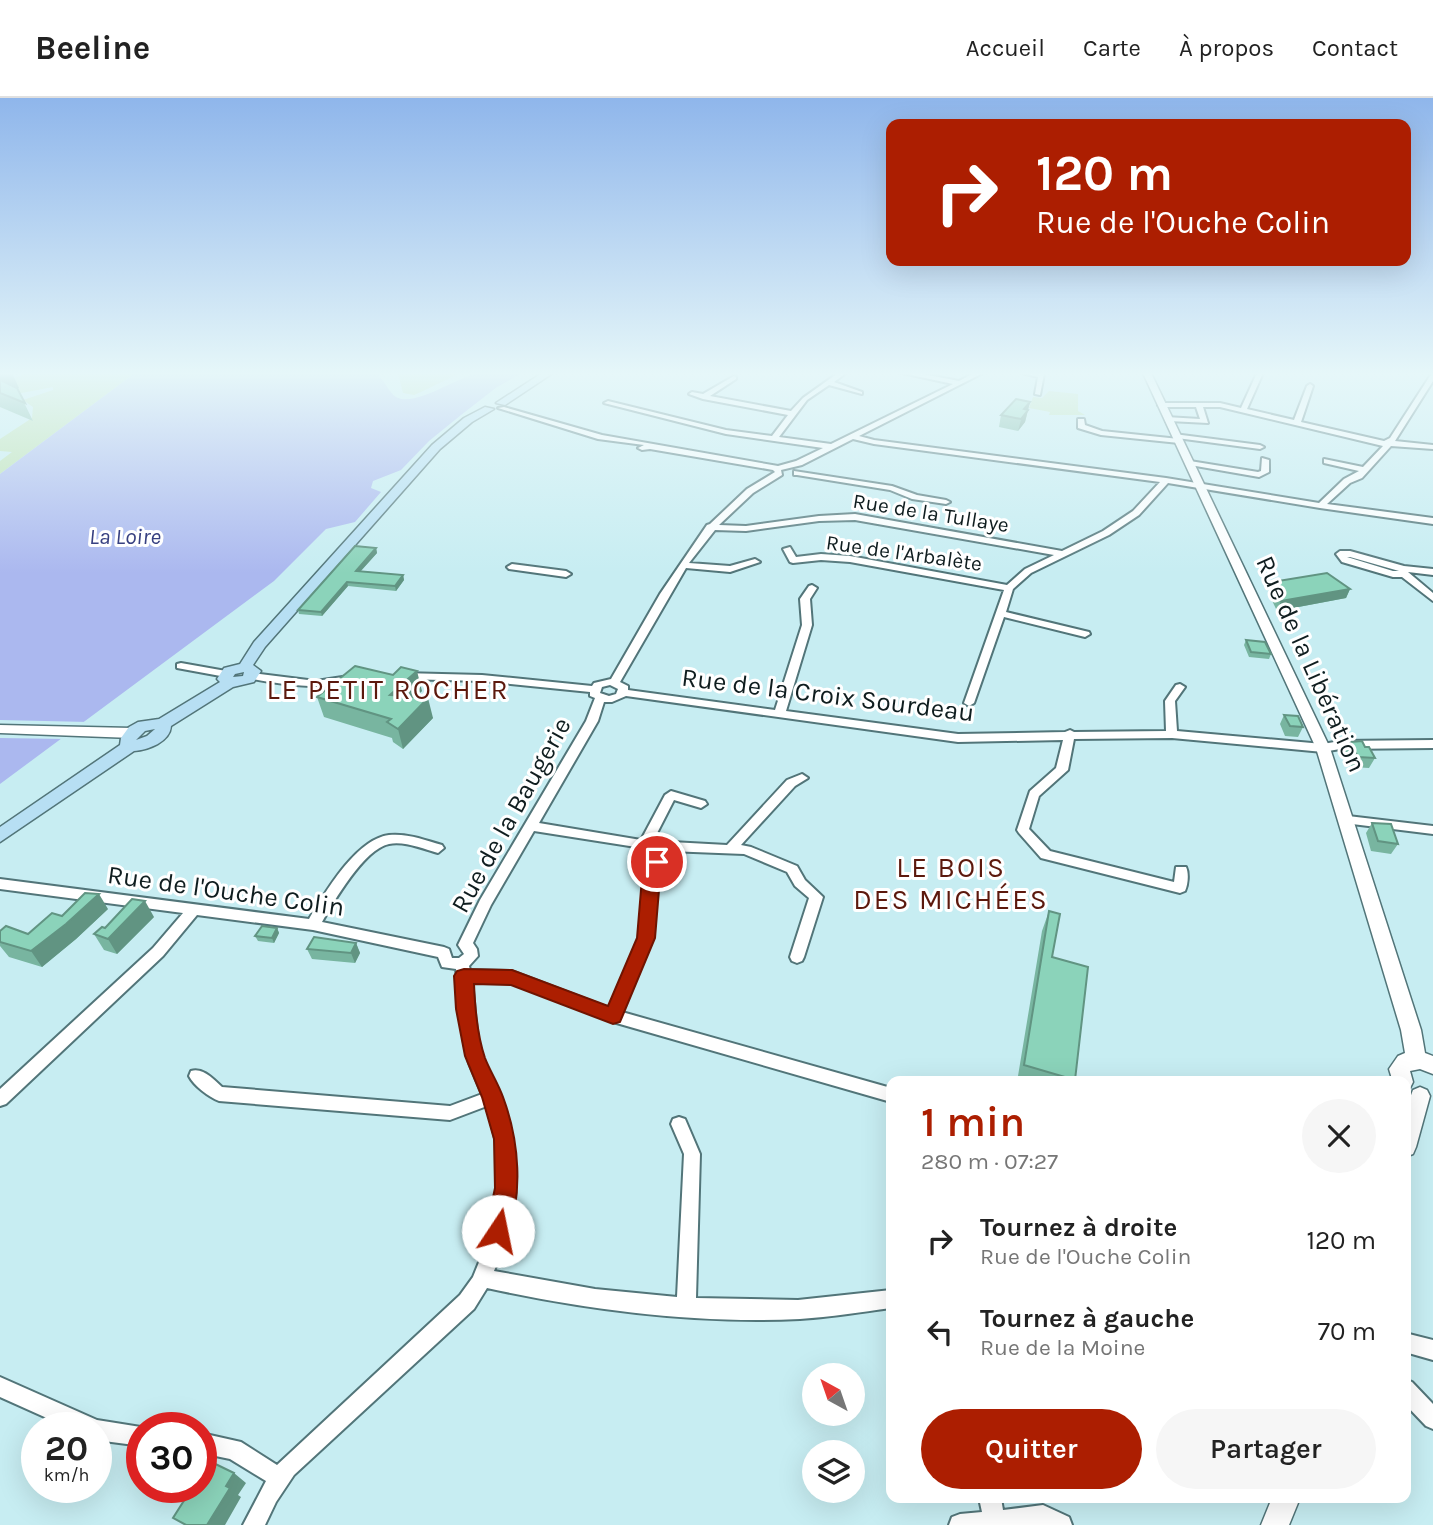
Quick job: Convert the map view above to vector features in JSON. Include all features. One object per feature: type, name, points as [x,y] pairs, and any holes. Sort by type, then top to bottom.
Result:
[{"type":"main road","points":[[0,836],[129,736],[143,745],[153,740],[162,733],[164,728],[161,725],[227,678],[232,669],[248,672],[259,645],[445,440]]},
{"type":"street","points":[[617,440],[632,446],[650,447],[789,475],[848,440]]},
{"type":"street","points":[[784,440],[833,447]]},
{"type":"street","points":[[864,440],[1166,480],[1320,506],[1433,521]]},
{"type":"street","name":"Rue de la Libération","points":[[1179,440],[1323,748],[1348,820],[1411,1030],[1413,1080]]},
{"type":"street","points":[[1193,440],[1261,447]]},
{"type":"street","points":[[1368,440],[1387,444],[1433,447]]},
{"type":"street","points":[[1320,506],[1347,481],[1359,476],[1393,440]]},
{"type":"street","points":[[1189,463],[1259,475],[1265,472],[1265,460]]},
{"type":"street","points":[[1327,461],[1364,470]]},
{"type":"street","points":[[795,469],[892,488],[915,497],[946,502]]},
{"type":"street","points":[[615,682],[710,527],[743,495],[777,471]]},
{"type":"street","points":[[970,704],[1009,588],[1028,571],[1106,533],[1136,513],[1166,480]]},
{"type":"street","name":"Rue de la Tullaye","points":[[710,527],[740,528],[855,517],[1063,554]]},
{"type":"street","name":"Rue de l'Arbalète","points":[[788,549],[800,569]]},
{"type":"street","points":[[1404,571],[1393,574],[1345,560],[1340,554],[1350,554],[1404,571],[1433,572]]},
{"type":"street","name":"Rue de l'Arbalète","points":[[793,560],[821,557],[850,559],[1009,588]]},
{"type":"street","points":[[685,565],[730,569],[755,562]]},
{"type":"street","points":[[512,567],[566,574]]},
{"type":"street","points":[[1404,571],[1433,598]]},
{"type":"street","points":[[779,715],[807,625],[805,599],[812,588]]},
{"type":"street","points":[[999,613],[1085,634]]},
{"type":"street","points":[[181,666],[227,678]]},
{"type":"street","points":[[248,672],[316,684],[358,677]]},
{"type":"street","points":[[395,676],[452,676],[600,699],[624,693],[624,688],[615,682],[604,682],[600,699]]},
{"type":"street","points":[[1172,734],[1170,701],[1180,687]]},
{"type":"street","name":"Rue de la Croix Sourdeau","points":[[624,693],[958,738],[1172,734],[1323,748],[1340,745],[1433,744]]},
{"type":"street","name":"Rue de la Baugerie","points":[[465,945],[600,699]]},
{"type":"street","points":[[0,729],[129,736]]},
{"type":"street","points":[[1070,734],[1062,770],[1034,794],[1023,830],[1046,855],[1181,888],[1181,870]]},
{"type":"street","points":[[730,849],[791,783],[802,778]]},
{"type":"street","points":[[645,845],[671,795],[701,804]]},
{"type":"street","points":[[1348,820],[1433,830]]},
{"type":"street","points":[[530,826],[645,845],[746,850],[792,869],[800,883],[816,897],[797,957]]},
{"type":"street","points":[[313,925],[368,848],[384,841],[398,840],[438,848]]},
{"type":"street","points":[[613,1016],[646,938],[651,878],[663,847]]},
{"type":"street","name":"Rue de l'Ouche Colin","points":[[0,884],[313,925],[444,953]]},
{"type":"street","points":[[0,1099],[158,952],[193,910]]},
{"type":"street","points":[[254,1525],[279,1478],[467,1302],[483,1278],[493,1251],[506,1188],[505,1139],[493,1097],[475,1056],[465,1009],[463,970],[471,956],[470,949],[465,945],[452,946],[444,953],[447,963],[463,970],[512,977],[613,1016],[886,1094]]},
{"type":"street","points":[[197,1076],[219,1094],[450,1113],[493,1097]]},
{"type":"street","points":[[678,1124],[692,1154],[686,1307]]},
{"type":"street","points":[[483,1278],[594,1296],[686,1307],[787,1310],[886,1300]]},
{"type":"street","points":[[1411,1344],[1433,1350]]},
{"type":"street","points":[[0,1387],[56,1412]]},
{"type":"street","points":[[1411,1395],[1433,1419]]},
{"type":"street","points":[[217,1445],[245,1454],[279,1478]]},
{"type":"street","points":[[991,1503],[995,1521]]},
{"type":"street","points":[[1275,1525],[1284,1503]]},
{"type":"street","points":[[960,1525],[1043,1516],[1061,1525]]},
{"type":"green space","points":[[0,440],[46,440],[0,474],[0,461],[12,452],[0,451]]},
{"type":"water","name":"La Loire","points":[[46,440],[431,440],[401,470],[373,481],[371,488],[381,492],[355,522],[326,529],[274,581],[0,784],[0,474]]},
{"type":"pier","points":[[0,720],[89,722],[66,739],[0,738]]},
{"type":"building","points":[[355,546],[376,548],[356,571],[403,575],[395,586],[347,582],[321,612],[298,610]]},
{"type":"building","points":[[1327,573],[1350,589],[1281,601],[1272,582]]},
{"type":"building","points":[[1246,640],[1265,642],[1271,654],[1251,652]]},
{"type":"building","points":[[355,666],[393,675],[401,667],[417,671],[390,695],[428,698],[398,729],[387,722],[391,719],[317,697]]},
{"type":"building","points":[[1284,715],[1298,716],[1303,727],[1290,726]]},
{"type":"building","points":[[1362,741],[1375,758],[1358,757],[1350,742]]},
{"type":"building","points":[[1372,823],[1391,824],[1398,844],[1378,841]]},
{"type":"building","points":[[85,893],[99,894],[31,951],[0,942],[0,931],[6,926],[28,934],[52,913],[62,916]]},
{"type":"building","points":[[132,899],[145,901],[108,939],[94,934],[102,927],[105,928]]},
{"type":"building","points":[[1049,911],[1060,914],[1052,957],[1088,967],[1075,1076],[1061,1076],[1024,1065]]},
{"type":"building","points":[[262,926],[277,928],[272,938],[255,936]]},
{"type":"building","points":[[314,937],[356,943],[351,953],[307,949]]},
{"type":"building","points":[[217,1465],[234,1473],[226,1486],[230,1488],[207,1525],[186,1525],[173,1518],[182,1503],[217,1503]]},
{"type":"district","name":"LE PETIT ROCHER","points":[[388,689]]},
{"type":"district","name":"LE BOIS DES MICHÉES","points":[[951,883]]},
{"type":"route","points":[[498,1231],[506,1188],[505,1139],[493,1097],[475,1056],[465,1009],[464,976],[512,977],[613,1016],[646,938],[651,878],[657,862]]}]
